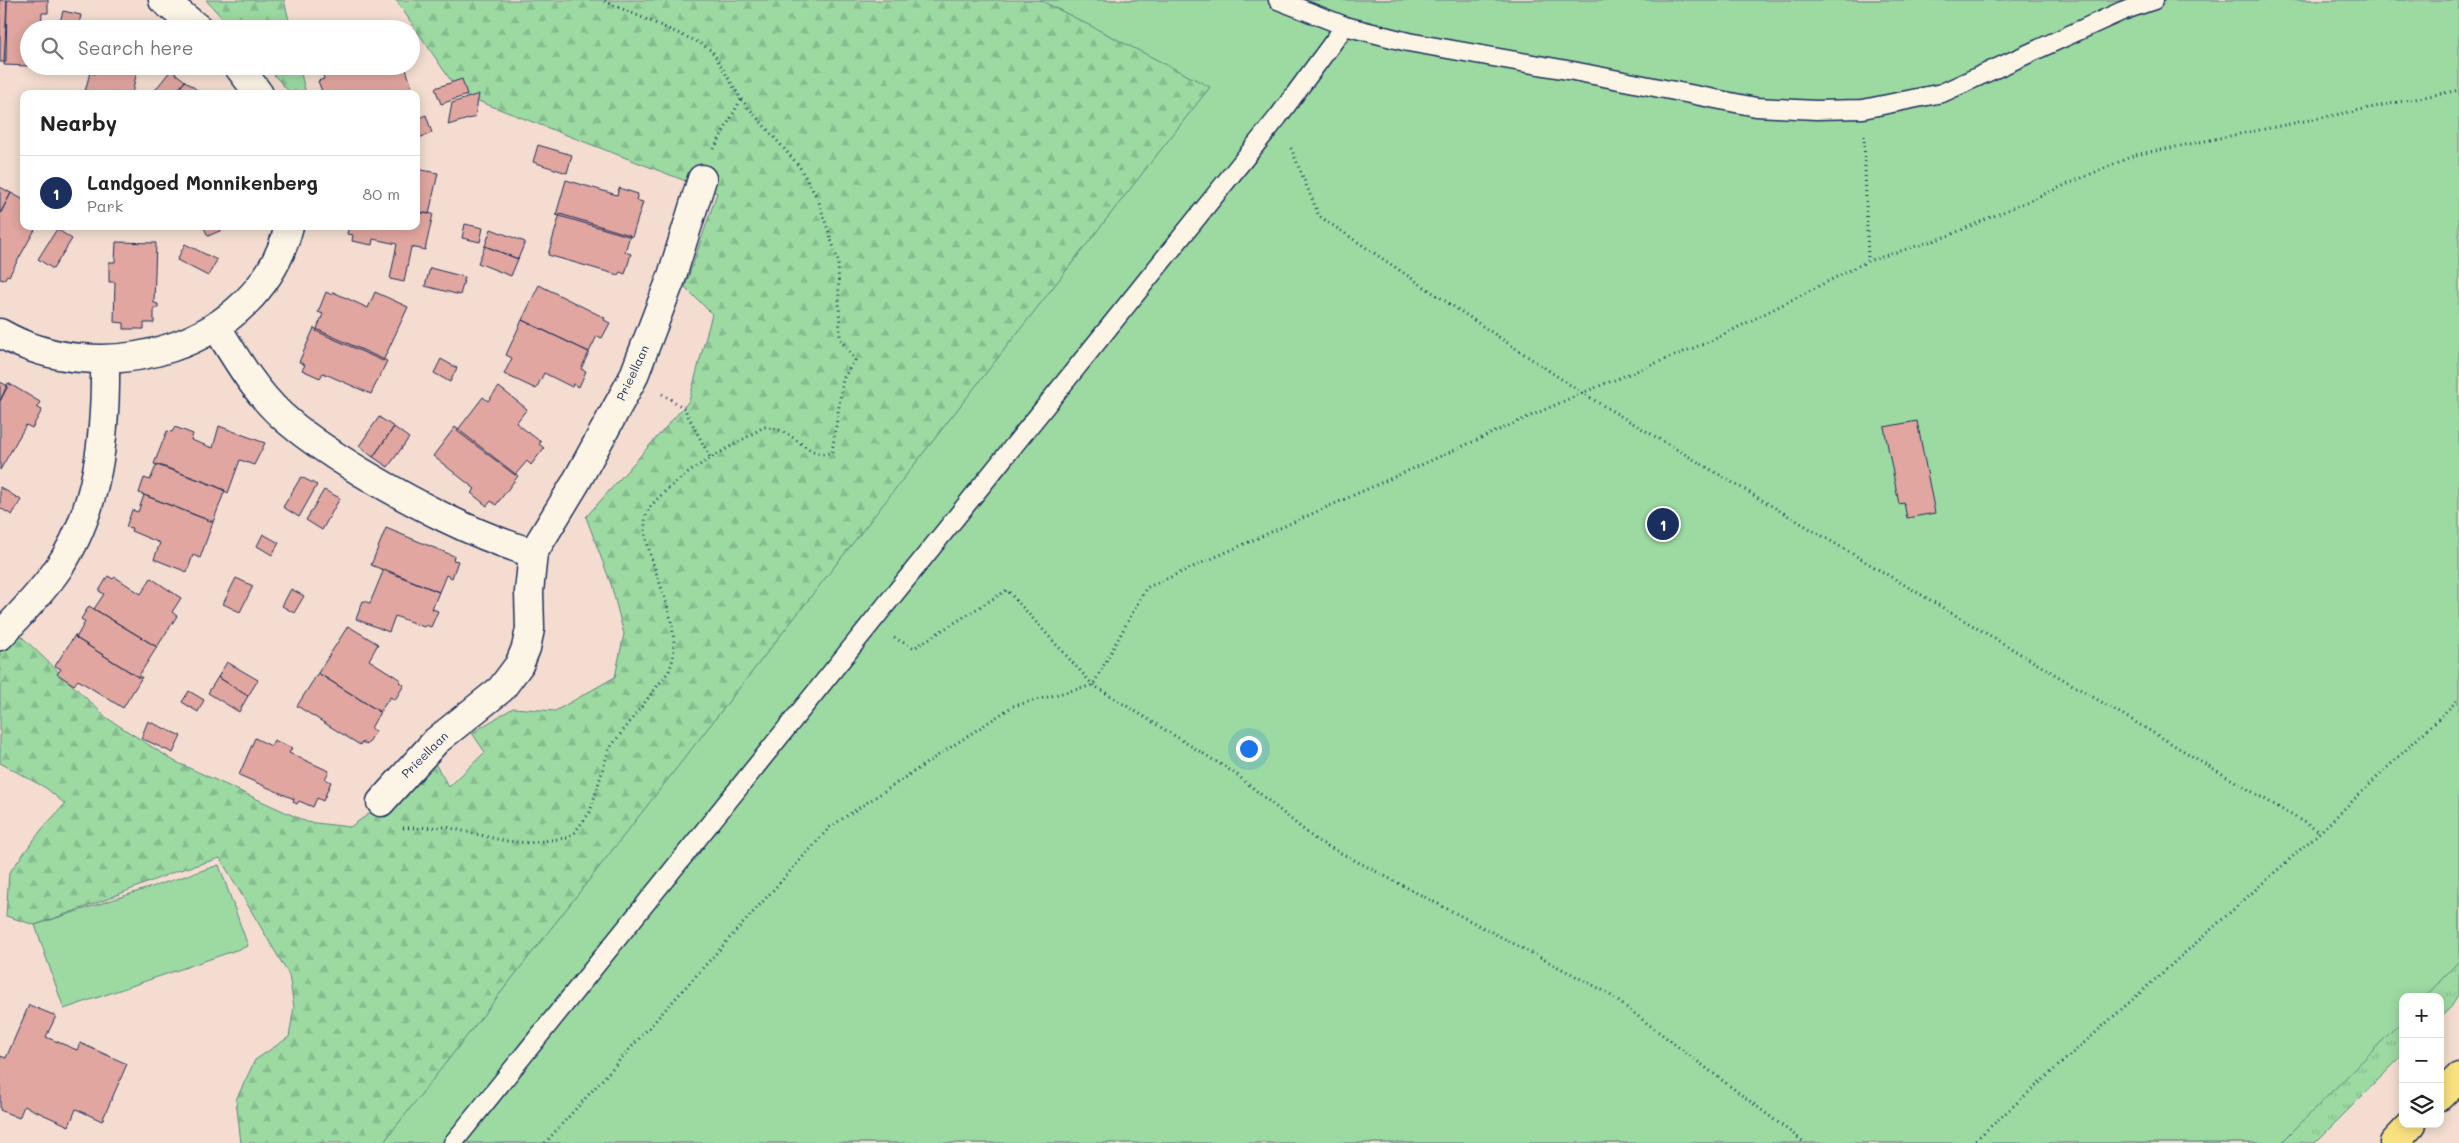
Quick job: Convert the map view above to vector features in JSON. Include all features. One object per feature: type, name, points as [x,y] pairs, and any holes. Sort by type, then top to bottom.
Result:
[{"type":"highway","points":[[2444,1092],[2459,1077]]},
{"type":"highway","points":[[2394,1143],[2408,1128]]},
{"type":"street","points":[[163,0],[188,20]]},
{"type":"street","points":[[245,75],[256,90]]},
{"type":"street","name":"Prieellaan","points":[[381,802],[436,741],[501,689],[519,665],[526,648],[530,629],[529,592],[533,553],[575,484],[633,378],[671,279],[702,179]]},
{"type":"street","points":[[0,333],[48,353],[105,361],[153,354],[191,340],[216,326],[258,289],[276,262],[288,230]]},
{"type":"street","points":[[216,326],[242,369],[280,414],[326,450],[403,497],[504,545],[533,553]]},
{"type":"street","points":[[0,636],[56,573],[76,540],[91,497],[100,454],[105,403],[105,361]]},
{"type":"lane","points":[[1278,0],[1345,26],[1426,46],[1573,71],[1756,107],[1816,110],[1863,109],[1942,93],[2122,11],[2154,0]]},
{"type":"lane","points":[[453,1143],[1278,117],[1345,26]]},
{"type":"path","points":[[401,828],[446,827],[505,841],[529,843],[566,838],[575,832],[590,812],[609,749],[669,671],[675,658],[671,614],[651,560],[643,530],[650,507],[682,477],[764,428],[776,428],[796,438],[814,453],[823,456],[832,452],[843,379],[855,360],[840,338],[838,260],[818,199],[800,166],[741,99],[712,51],[698,42],[602,0]]},
{"type":"path","points":[[546,1143],[830,827],[1013,706],[1093,685],[1146,588],[1582,393],[1713,340],[1868,260],[1945,237],[2135,155],[2459,90]]},
{"type":"path","points":[[702,179],[721,133],[741,99]]},
{"type":"path","points":[[1863,109],[1868,260]]},
{"type":"path","points":[[1278,117],[1319,216],[1582,393],[2320,832]]},
{"type":"path","points":[[684,408],[712,459]]},
{"type":"path","points":[[870,625],[914,648],[1007,590],[1093,685],[1236,774],[1316,840],[1606,992],[1805,1143]]},
{"type":"path","points":[[1972,1143],[2320,832],[2459,699]]},
{"type":"green space","points":[[206,0],[284,0],[289,20],[224,20]]},
{"type":"green space","points":[[396,0],[2459,0],[2221,1143],[241,1143],[236,1100],[255,1060],[289,1037],[294,1007],[289,975],[220,858],[174,872],[35,925],[6,916],[9,873],[42,829],[65,804],[46,788],[0,763],[0,624],[22,637],[107,718],[174,761],[307,822],[350,827],[379,807],[406,797],[434,762],[449,787],[485,752],[472,733],[513,708],[555,711],[615,677],[624,634],[611,584],[586,517],[689,401],[712,314],[685,287],[717,193],[460,94],[420,35],[420,20],[410,20]]},
{"type":"green space","points":[[1040,0],[2459,0],[2459,961],[2429,993],[2399,993],[2399,1024],[2281,1143],[383,1143],[1210,87]]},
{"type":"green space","points":[[274,75],[301,75],[305,90],[287,90]]},
{"type":"green space","points":[[219,865],[248,946],[64,1009],[35,925]]},
{"type":"green space","points":[[2459,894],[2459,992],[2452,1006],[2444,1014],[2444,993],[2399,993],[2399,1059],[2315,1143],[2221,1143]]},
{"type":"building","points":[[0,0],[7,0],[6,62],[0,62]]},
{"type":"building","points":[[7,0],[48,0],[48,13],[42,13],[42,20],[20,20],[20,66],[4,65]]},
{"type":"building","points":[[63,11],[81,15],[80,20],[60,20]]},
{"type":"building","points":[[89,75],[136,75],[133,90],[86,90]]},
{"type":"building","points":[[167,75],[177,75],[185,81],[178,90],[155,90]]},
{"type":"building","points":[[323,75],[408,75],[413,90],[321,90],[318,81],[324,79]]},
{"type":"building","points":[[462,79],[467,95],[441,104],[435,88]]},
{"type":"building","points":[[185,81],[197,90],[178,90]]},
{"type":"building","points":[[479,94],[475,117],[448,125],[452,103]]},
{"type":"building","points":[[426,115],[432,133],[420,138],[420,117]]},
{"type":"building","points":[[538,145],[572,155],[567,173],[533,162]]},
{"type":"building","points":[[420,170],[438,173],[429,214],[420,213]]},
{"type":"building","points":[[566,180],[617,195],[619,188],[638,194],[636,200],[643,202],[632,237],[556,215]]},
{"type":"building","points":[[0,187],[11,193],[0,214]]},
{"type":"building","points":[[11,193],[20,198],[20,230],[35,230],[9,276],[7,275],[4,280],[0,279],[0,214]]},
{"type":"building","points":[[420,212],[433,214],[425,250],[411,247],[404,282],[390,279],[397,244],[373,239],[372,245],[352,241],[353,235],[347,234],[348,230],[420,230]]},
{"type":"building","points":[[560,214],[630,235],[625,252],[631,254],[625,274],[620,272],[618,275],[548,255]]},
{"type":"building","points":[[465,224],[483,228],[480,242],[462,238]]},
{"type":"building","points":[[491,229],[525,242],[518,259],[485,246]]},
{"type":"building","points":[[56,230],[72,239],[53,269],[38,259]]},
{"type":"building","points":[[205,230],[222,230],[208,236]]},
{"type":"building","points":[[116,242],[156,243],[154,303],[158,304],[158,308],[154,308],[154,323],[144,323],[144,329],[124,329],[124,323],[114,322],[115,282],[109,282],[109,262],[115,262]]},
{"type":"building","points":[[185,244],[217,260],[208,276],[177,260]]},
{"type":"building","points":[[485,246],[518,259],[511,276],[478,263]]},
{"type":"building","points":[[430,268],[465,277],[460,295],[425,286]]},
{"type":"building","points":[[539,285],[605,318],[604,320],[610,323],[602,338],[597,336],[589,352],[522,320]]},
{"type":"building","points":[[326,292],[332,295],[333,292],[368,308],[375,292],[408,307],[383,361],[316,331],[323,314],[318,312]]},
{"type":"building","points":[[522,320],[589,352],[581,369],[586,371],[579,387],[573,384],[572,387],[544,373],[536,389],[504,374],[512,358],[506,355]]},
{"type":"building","points":[[314,328],[387,361],[371,394],[323,373],[320,378],[302,370],[305,365],[299,362]]},
{"type":"building","points":[[441,359],[457,368],[450,382],[434,373]]},
{"type":"building","points":[[0,382],[8,386],[0,401]]},
{"type":"building","points":[[8,383],[40,402],[37,407],[42,410],[32,428],[26,425],[0,470],[0,401]]},
{"type":"building","points":[[499,387],[527,409],[516,423],[541,442],[539,444],[544,448],[531,465],[527,461],[515,475],[457,431],[483,397],[488,401]]},
{"type":"building","points":[[379,417],[394,427],[373,457],[359,446]]},
{"type":"building","points":[[1917,421],[1935,513],[1907,518],[1904,503],[1899,504],[1884,427]]},
{"type":"building","points":[[219,426],[265,443],[254,465],[240,460],[228,493],[214,485],[154,464],[167,431],[172,432],[175,427],[193,434],[191,440],[213,448]]},
{"type":"building","points":[[394,427],[409,438],[388,467],[373,457]]},
{"type":"building","points":[[455,427],[518,476],[496,505],[491,501],[487,506],[471,493],[475,489],[433,456]]},
{"type":"building","points":[[157,464],[225,490],[213,522],[139,493],[144,478],[150,480]]},
{"type":"building","points":[[301,477],[317,485],[299,517],[283,507]]},
{"type":"building","points":[[0,487],[21,500],[12,515],[0,508]]},
{"type":"building","points":[[324,490],[340,498],[322,530],[306,520]]},
{"type":"building","points":[[144,495],[213,522],[200,558],[193,555],[187,572],[154,559],[160,543],[131,531],[132,528],[126,527],[132,510],[138,512]]},
{"type":"building","points":[[386,528],[454,556],[453,560],[458,561],[452,578],[446,575],[439,592],[371,565]]},
{"type":"building","points":[[263,534],[279,543],[272,555],[257,546]]},
{"type":"building","points":[[384,569],[439,592],[432,609],[438,611],[431,627],[426,625],[424,627],[395,616],[389,632],[356,619],[363,601],[370,603]]},
{"type":"building","points":[[108,576],[113,579],[115,577],[141,594],[151,578],[181,598],[172,612],[177,616],[157,647],[94,609],[104,594],[99,591]]},
{"type":"building","points":[[236,578],[253,586],[240,612],[223,604]]},
{"type":"building","points":[[291,589],[304,596],[294,613],[282,606]]},
{"type":"building","points":[[89,606],[157,647],[138,677],[76,638],[85,622],[81,619]]},
{"type":"building","points":[[348,626],[378,644],[369,660],[401,680],[399,682],[404,685],[395,700],[390,697],[380,712],[318,673]]},
{"type":"building","points":[[75,635],[76,638],[138,677],[142,677],[123,708],[78,680],[74,685],[57,674],[61,669],[55,666]]},
{"type":"building","points":[[227,662],[258,680],[248,696],[218,677]]},
{"type":"building","points":[[318,673],[380,712],[371,728],[376,731],[367,745],[362,742],[360,745],[297,706]]},
{"type":"building","points":[[218,677],[248,696],[239,712],[208,693]]},
{"type":"building","points":[[189,691],[204,700],[198,712],[182,702]]},
{"type":"building","points":[[148,721],[181,736],[173,753],[141,738]]},
{"type":"building","points":[[255,738],[271,746],[274,740],[292,748],[289,753],[329,771],[325,779],[331,782],[323,801],[317,798],[313,807],[299,801],[297,804],[293,802],[294,799],[239,775]]},
{"type":"building","points":[[29,1005],[56,1016],[46,1037],[77,1050],[80,1043],[127,1064],[102,1121],[76,1109],[69,1126],[24,1106],[19,1118],[0,1110],[0,1056],[6,1058]]},
{"type":"place","name":"Landgoed Monnikenberg","points":[[1663,524]]}]
